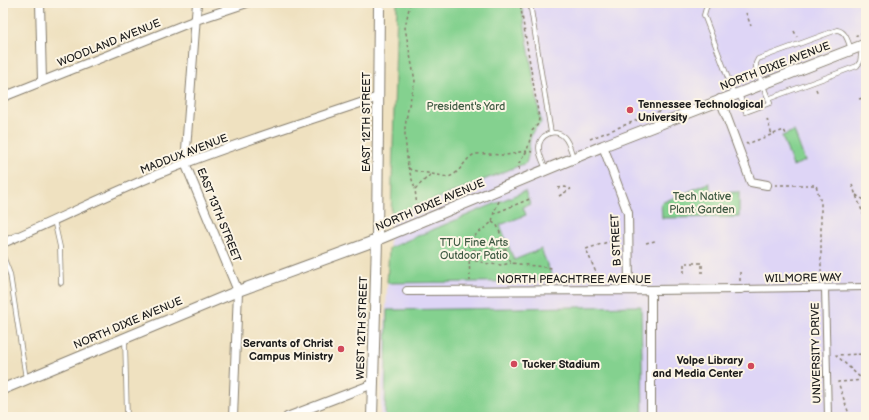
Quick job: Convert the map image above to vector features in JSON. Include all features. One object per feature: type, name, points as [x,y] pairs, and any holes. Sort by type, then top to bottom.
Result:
[{"type":"street","points":[[40,3],[42,81]]},
{"type":"street","name":"EAST 13TH STREET","points":[[197,3],[186,163],[238,291]]},
{"type":"street","name":"WOODLAND AVENUE","points":[[3,97],[196,20],[247,3]]},
{"type":"street","name":"EAST 12TH STREET","points":[[377,240],[379,3]]},
{"type":"street","name":"NORTH DIXIE AVENUE","points":[[3,389],[238,291],[377,240],[546,169],[720,99],[864,45]]},
{"type":"street","name":"MADDUX AVENUE","points":[[3,243],[92,202],[186,163],[378,97]]},
{"type":"street","points":[[720,99],[751,182],[767,185]]},
{"type":"street","name":"B STREET","points":[[603,146],[628,213],[629,290]]},
{"type":"street","name":"WEST 12TH STREET","points":[[372,417],[377,240]]},
{"type":"street","name":"WILMORE WAY","points":[[741,289],[866,287]]},
{"type":"street","name":"UNIVERSITY DRIVE","points":[[823,288],[828,417]]},
{"type":"street","name":"NORTH PEACHTREE AVENUE","points":[[407,291],[741,289]]},
{"type":"street","points":[[651,290],[651,417]]},
{"type":"street","points":[[234,417],[238,291]]},
{"type":"street","points":[[287,417],[373,384]]},
{"type":"lane","points":[[530,3],[551,133]]},
{"type":"lane","points":[[710,3],[706,8],[704,15],[736,93],[746,112],[770,103],[756,63],[758,59],[837,30],[842,30],[851,50]]},
{"type":"lane","points":[[768,99],[857,66],[860,62],[864,45]]},
{"type":"lane","points":[[546,169],[540,152],[540,143],[545,135],[558,133],[566,139],[574,158]]},
{"type":"lane","points":[[54,220],[60,247],[61,283]]},
{"type":"lane","points":[[3,256],[10,274],[26,379]]},
{"type":"lane","points":[[124,338],[127,417]]},
{"type":"path","points":[[410,3],[405,28],[415,81],[408,109],[405,136],[408,167],[415,188],[417,207]]},
{"type":"path","points":[[519,170],[519,163],[527,151],[532,131],[538,124],[539,118],[520,3]]},
{"type":"path","points":[[784,3],[786,8]]},
{"type":"path","points":[[746,13],[751,26]]},
{"type":"path","points":[[855,36],[866,31]]},
{"type":"path","points":[[815,88],[818,94]]},
{"type":"path","points":[[859,99],[866,97]]},
{"type":"path","points":[[590,139],[678,104]]},
{"type":"path","points":[[767,119],[772,135]]},
{"type":"path","points":[[747,144],[784,130],[786,134]]},
{"type":"path","points":[[408,167],[411,170],[448,177],[453,176],[474,154],[507,155],[527,151],[532,152]]},
{"type":"path","points":[[415,188],[431,174]]},
{"type":"path","points":[[767,185],[816,185],[821,203],[823,288]]},
{"type":"path","points":[[852,185],[866,221]]},
{"type":"path","points":[[558,188],[571,188],[559,196]]},
{"type":"path","points":[[856,195],[866,201]]},
{"type":"path","points":[[493,214],[532,198]]},
{"type":"path","points":[[469,255],[466,254],[464,250],[470,246],[472,238],[492,222],[493,214],[500,199]]},
{"type":"path","points":[[492,222],[497,225],[511,263]]},
{"type":"path","points":[[603,290],[586,249],[614,240]]},
{"type":"path","points":[[646,243],[655,241]]},
{"type":"path","points":[[470,246],[473,250]]},
{"type":"path","points":[[473,250],[506,249]]},
{"type":"path","points":[[470,281],[469,255],[473,253],[473,250]]},
{"type":"path","points":[[469,260],[489,264],[502,265],[511,263],[552,268]]},
{"type":"path","points":[[684,273],[684,263],[692,263],[702,264],[702,273]]},
{"type":"path","points":[[865,381],[836,355],[866,354]]},
{"type":"path","points":[[850,417],[838,382],[865,381]]},
{"type":"shaded area","name":"Tennessee Technological University","points":[[397,3],[866,3],[866,417],[380,417],[391,217]]},
{"type":"green space","name":"President's Yard","points":[[397,3],[521,3],[541,123],[532,134],[526,163],[391,217]]},
{"type":"green space","points":[[794,131],[805,161],[793,166],[782,136]]},
{"type":"green space","name":"Tech Native Plant Garden","points":[[709,183],[711,190],[715,193],[739,192],[739,217],[662,218],[661,203]]},
{"type":"green space","name":"TTU Fine Arts Outdoor Patio","points":[[525,191],[530,204],[523,207],[526,215],[500,225],[514,260],[541,249],[554,281],[387,283],[389,248]]},
{"type":"green space","name":"Tucker Stadium","points":[[641,306],[643,417],[385,417],[387,310]]},
{"type":"place","name":"Tennessee Technological University","points":[[630,110]]},
{"type":"place","name":"Servants of Christ Campus Ministry","points":[[341,349]]},
{"type":"place","name":"Tucker Stadium","points":[[514,364]]},
{"type":"place","name":"Volpe Library and Media Center","points":[[751,366]]}]
